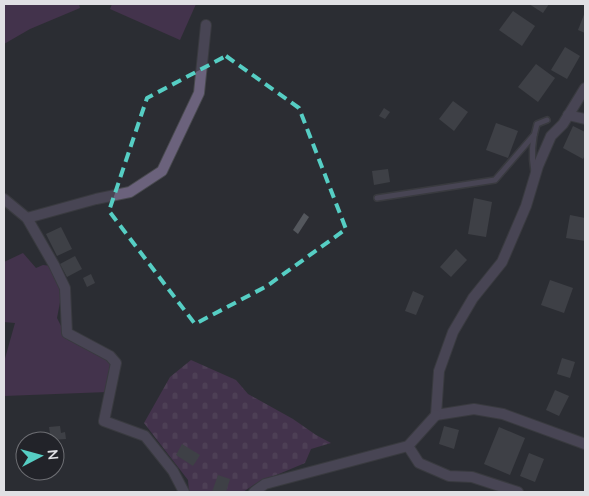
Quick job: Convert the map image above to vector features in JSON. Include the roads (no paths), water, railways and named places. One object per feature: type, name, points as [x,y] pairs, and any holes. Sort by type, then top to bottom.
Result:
[{"type":"street","points":[[26,218],[130,192],[162,171],[199,93],[206,25]]},
{"type":"street","points":[[254,492],[265,484],[408,446],[436,414],[439,370],[453,332],[473,298],[502,262],[526,206],[551,136],[563,124],[585,88]]},
{"type":"street","points":[[568,115],[585,119]]},
{"type":"street","points":[[4,199],[26,218],[54,265],[65,288],[67,333],[110,356],[116,363],[104,420],[145,436],[173,471],[184,492]]},
{"type":"street","points":[[436,414],[474,409],[503,414],[585,444]]},
{"type":"street","points":[[408,446],[419,463],[449,476],[472,477],[518,492]]},
{"type":"lane","points":[[535,177],[531,158],[534,136],[537,124],[546,120]]},
{"type":"lane","points":[[377,198],[495,180],[534,136]]}]
